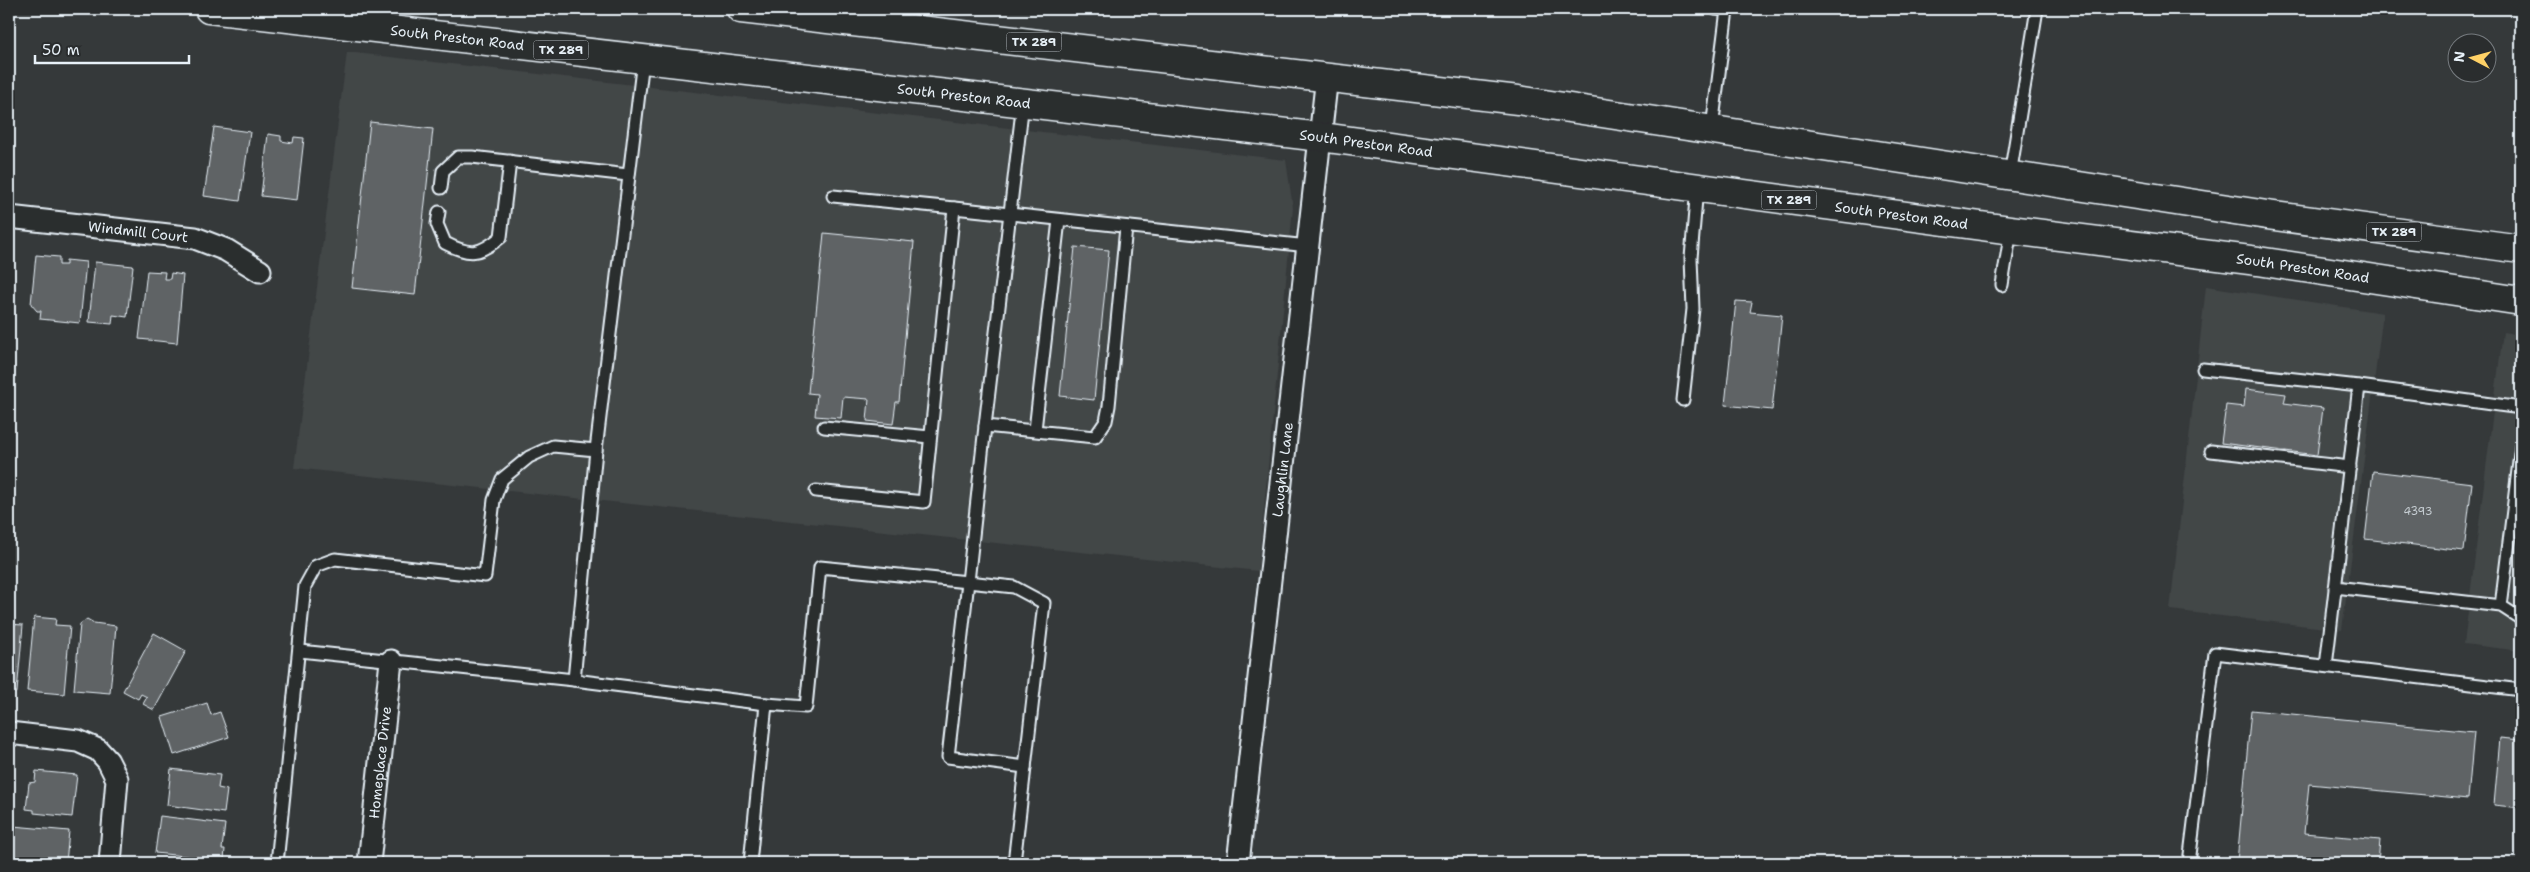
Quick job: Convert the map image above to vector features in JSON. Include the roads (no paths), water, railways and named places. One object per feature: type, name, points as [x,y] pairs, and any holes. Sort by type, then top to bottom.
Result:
[{"type":"main road","name":"South Preston Road","points":[[209,9],[1321,137],[2011,230],[2258,261],[2521,301]]},
{"type":"main road","name":"TX 289","points":[[741,9],[1327,76],[1518,100],[1712,128],[2266,215],[2521,249]]},
{"type":"street","name":"Laughlin Lane","points":[[1238,863],[1327,76]]},
{"type":"street","name":"Windmill Court","points":[[9,217],[195,238],[226,250],[260,271]]},
{"type":"street","name":"Homeplace Drive","points":[[369,863],[391,661]]},
{"type":"street","points":[[9,733],[78,741],[98,750],[108,761],[118,779],[110,863]]},
{"type":"lane","points":[[1712,128],[1727,10],[1715,9]]},
{"type":"lane","points":[[2010,175],[2037,9]]},
{"type":"lane","points":[[574,680],[596,450],[642,60]]},
{"type":"lane","points":[[1023,102],[948,757],[1025,767]]},
{"type":"lane","points":[[441,188],[443,171],[458,158],[510,161],[628,175]]},
{"type":"lane","points":[[439,212],[437,224],[445,244],[463,253],[486,249],[501,238],[510,161]]},
{"type":"lane","points":[[1683,400],[1693,309],[1690,258],[1697,187]]},
{"type":"lane","points":[[833,196],[1308,246]]},
{"type":"lane","points":[[816,491],[924,502],[954,208]]},
{"type":"lane","points":[[1035,430],[1059,220]]},
{"type":"lane","points":[[985,426],[1095,437],[1106,421],[1126,227]]},
{"type":"lane","points":[[2002,285],[2011,230]]},
{"type":"lane","points":[[2203,369],[2359,386],[2521,408]]},
{"type":"lane","points":[[2326,666],[2359,386]]},
{"type":"lane","points":[[824,427],[930,437]]},
{"type":"lane","points":[[277,863],[300,651],[305,586],[316,566],[335,558],[485,576],[494,500],[502,479],[529,457],[553,446],[596,450]]},
{"type":"lane","points":[[2501,606],[2521,446]]},
{"type":"lane","points":[[2211,451],[2350,467]]},
{"type":"lane","points":[[300,651],[806,707],[820,567],[1014,588],[1044,603],[1014,863]]},
{"type":"lane","points":[[2336,587],[2501,606],[2521,619]]},
{"type":"lane","points":[[2189,863],[2215,653],[2521,690]]},
{"type":"lane","points":[[750,863],[766,704]]}]
